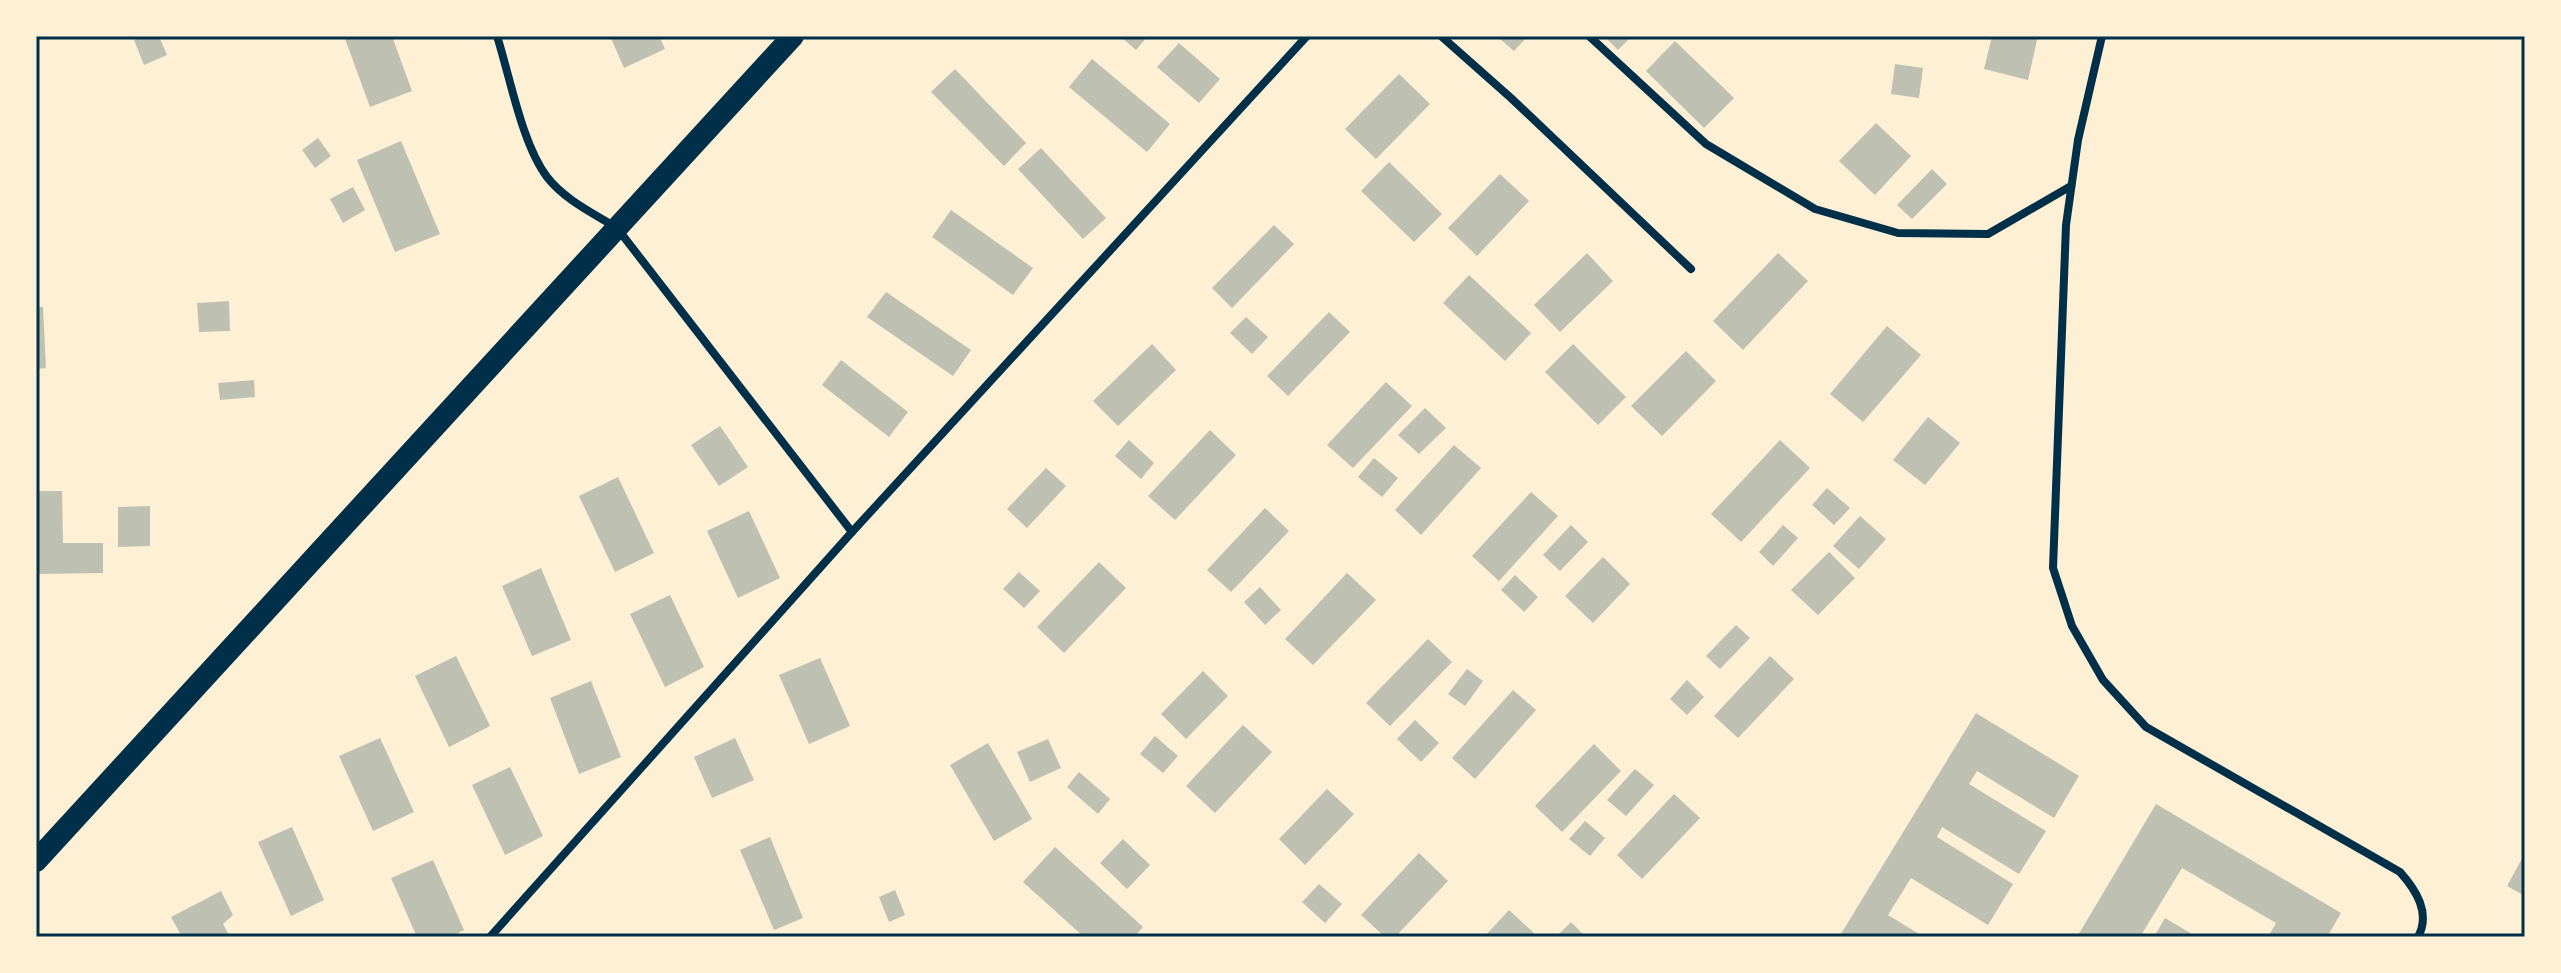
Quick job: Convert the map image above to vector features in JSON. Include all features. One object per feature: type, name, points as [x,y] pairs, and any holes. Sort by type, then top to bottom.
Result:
[{"type":"highway","points":[[36,861],[793,36]]},
{"type":"street","points":[[497,36],[531,150],[547,177],[568,198],[617,228],[852,532]]},
{"type":"street","points":[[490,937],[852,532],[1307,36]]},
{"type":"street","points":[[1441,36],[1691,269]]},
{"type":"street","points":[[1589,36],[1706,144],[1815,209],[1898,233],[1988,234],[2071,186]]},
{"type":"street","points":[[2102,36],[2078,140],[2066,225],[2053,568],[2072,626],[2103,680],[2146,727],[2400,872],[2417,891],[2422,913],[2418,937]]},
{"type":"building","points":[[159,36],[167,55],[144,65],[134,40]]},
{"type":"building","points":[[344,36],[392,36],[412,91],[370,107]]},
{"type":"building","points":[[610,36],[659,36],[665,49],[624,68]]},
{"type":"building","points":[[1120,36],[1148,36],[1136,50]]},
{"type":"building","points":[[1503,36],[1528,36],[1514,51],[1500,39]]},
{"type":"building","points":[[1604,36],[1632,36],[1618,50]]},
{"type":"building","points":[[1992,36],[2038,36],[2028,80],[1984,69]]},
{"type":"building","points":[[1675,41],[1734,98],[1704,128],[1646,71]]},
{"type":"building","points":[[1179,43],[1220,79],[1199,103],[1157,67]]},
{"type":"building","points":[[1092,59],[1170,124],[1147,152],[1069,87]]},
{"type":"building","points":[[1895,64],[1923,68],[1919,98],[1891,94]]},
{"type":"building","points":[[955,69],[1026,143],[1004,166],[931,92]]},
{"type":"building","points":[[1399,74],[1430,104],[1376,159],[1345,129]]},
{"type":"building","points":[[1876,123],[1911,156],[1875,195],[1839,161]]},
{"type":"building","points":[[318,138],[331,156],[315,168],[302,150]]},
{"type":"building","points":[[401,141],[440,234],[395,252],[357,160]]},
{"type":"building","points":[[1041,148],[1106,218],[1083,239],[1018,169]]},
{"type":"building","points":[[1389,162],[1442,214],[1414,242],[1361,191]]},
{"type":"building","points":[[1932,169],[1947,184],[1912,219],[1897,205]]},
{"type":"building","points":[[1500,174],[1529,201],[1477,256],[1448,228]]},
{"type":"building","points":[[353,187],[365,210],[343,223],[330,199]]},
{"type":"building","points":[[951,210],[1033,268],[1013,295],[932,237]]},
{"type":"building","points":[[1274,225],[1294,244],[1232,308],[1212,288]]},
{"type":"building","points":[[1587,253],[1613,281],[1560,332],[1534,305]]},
{"type":"building","points":[[1778,253],[1808,281],[1743,350],[1713,321]]},
{"type":"building","points":[[1469,275],[1531,333],[1505,361],[1443,303]]},
{"type":"building","points":[[886,292],[971,350],[953,376],[867,317]]},
{"type":"building","points":[[229,301],[230,331],[199,332],[197,303]]},
{"type":"building","points":[[36,307],[43,307],[46,368],[36,369]]},
{"type":"building","points":[[1329,312],[1350,332],[1288,396],[1267,376]]},
{"type":"building","points":[[1246,317],[1268,337],[1252,354],[1230,333]]},
{"type":"building","points":[[1887,326],[1921,355],[1863,422],[1830,394]]},
{"type":"building","points":[[1152,344],[1176,370],[1118,426],[1093,401]]},
{"type":"building","points":[[1573,344],[1626,397],[1598,425],[1545,372]]},
{"type":"building","points":[[1686,351],[1716,381],[1662,436],[1631,406]]},
{"type":"building","points":[[841,360],[908,412],[889,437],[822,385]]},
{"type":"building","points":[[254,380],[255,397],[220,400],[218,383]]},
{"type":"building","points":[[1386,382],[1412,406],[1353,468],[1327,445]]},
{"type":"building","points":[[1425,408],[1446,428],[1419,454],[1398,435]]},
{"type":"building","points":[[1928,417],[1960,443],[1925,485],[1893,460]]},
{"type":"building","points":[[720,426],[748,467],[719,486],[691,445]]},
{"type":"building","points":[[1210,430],[1236,455],[1175,520],[1148,496]]},
{"type":"building","points":[[1129,440],[1154,463],[1141,479],[1115,456]]},
{"type":"building","points":[[1780,440],[1810,468],[1741,542],[1711,514]]},
{"type":"building","points":[[1454,445],[1481,468],[1421,535],[1395,510]]},
{"type":"building","points":[[1374,458],[1398,478],[1382,497],[1358,477]]},
{"type":"building","points":[[1046,468],[1066,486],[1027,528],[1007,509]]},
{"type":"building","points":[[618,477],[654,553],[615,572],[579,496]]},
{"type":"building","points":[[1827,488],[1850,508],[1834,525],[1812,505]]},
{"type":"building","points":[[36,491],[62,491],[63,543],[103,543],[103,573],[36,574]]},
{"type":"building","points":[[1531,492],[1558,516],[1499,581],[1472,556]]},
{"type":"building","points":[[150,506],[150,546],[118,547],[118,507]]},
{"type":"building","points":[[1265,508],[1289,531],[1231,592],[1207,570]]},
{"type":"building","points":[[749,511],[780,578],[738,598],[707,531]]},
{"type":"building","points":[[1860,516],[1886,539],[1859,569],[1833,546]]},
{"type":"building","points":[[1571,525],[1588,542],[1560,571],[1543,555]]},
{"type":"building","points":[[1783,525],[1798,538],[1773,566],[1759,552]]},
{"type":"building","points":[[1829,552],[1855,578],[1818,615],[1791,590]]},
{"type":"building","points":[[1603,557],[1630,584],[1593,623],[1565,596]]},
{"type":"building","points":[[1099,562],[1126,588],[1064,653],[1037,627]]},
{"type":"building","points":[[541,568],[571,640],[532,656],[502,586]]},
{"type":"building","points":[[1019,572],[1040,591],[1024,608],[1003,589]]},
{"type":"building","points":[[1347,573],[1376,600],[1313,665],[1285,639]]},
{"type":"building","points":[[1515,575],[1538,597],[1524,612],[1501,590]]},
{"type":"building","points":[[1260,587],[1281,610],[1265,625],[1244,602]]},
{"type":"building","points":[[670,595],[704,667],[665,687],[630,614]]},
{"type":"building","points":[[1736,625],[1750,638],[1720,669],[1706,656]]},
{"type":"building","points":[[1428,639],[1452,662],[1390,726],[1366,703]]},
{"type":"building","points":[[456,656],[490,726],[449,747],[415,676]]},
{"type":"building","points":[[1770,656],[1794,679],[1738,738],[1714,716]]},
{"type":"building","points":[[820,658],[850,726],[809,744],[779,675]]},
{"type":"building","points":[[1467,669],[1483,681],[1465,706],[1448,694]]},
{"type":"building","points":[[1203,671],[1228,696],[1186,739],[1161,714]]},
{"type":"building","points":[[1687,680],[1704,697],[1687,715],[1670,699]]},
{"type":"building","points":[[591,681],[621,757],[579,774],[550,698]]},
{"type":"building","points":[[1513,690],[1536,710],[1475,779],[1452,758]]},
{"type":"building","points":[[1976,713],[2079,776],[2054,818],[1977,771],[1969,784],[2046,831],[2019,874],[1942,827],[1937,837],[2013,884],[1988,925],[1911,878],[1888,915],[1924,937],[1839,937]]},
{"type":"building","points":[[1415,720],[1439,743],[1421,762],[1397,739]]},
{"type":"building","points":[[1243,725],[1272,752],[1215,813],[1186,786]]},
{"type":"building","points":[[1155,736],[1178,756],[1163,773],[1140,754]]},
{"type":"building","points":[[380,738],[414,812],[373,831],[339,756]]},
{"type":"building","points":[[735,738],[754,780],[712,798],[694,757]]},
{"type":"building","points":[[1048,739],[1061,768],[1030,782],[1017,752]]},
{"type":"building","points":[[988,743],[1032,819],[994,841],[950,765]]},
{"type":"building","points":[[1594,744],[1621,771],[1562,832],[1535,806]]},
{"type":"building","points":[[510,767],[543,836],[505,855],[472,785]]},
{"type":"building","points":[[1635,769],[1654,785],[1626,816],[1607,800]]},
{"type":"building","points":[[1079,772],[1110,799],[1098,814],[1067,787]]},
{"type":"building","points":[[1327,789],[1354,814],[1305,865],[1279,839]]},
{"type":"building","points":[[1674,794],[1700,818],[1642,879],[1617,855]]},
{"type":"building","points":[[2156,804],[2341,913],[2327,937],[2268,937],[2276,923],[2182,868],[2140,937],[2077,937]]},
{"type":"building","points":[[1585,821],[1605,838],[1590,856],[1569,839]]},
{"type":"building","points":[[292,827],[324,900],[291,916],[258,842]]},
{"type":"building","points":[[770,837],[803,918],[774,930],[740,850]]},
{"type":"building","points":[[1123,839],[1150,865],[1127,889],[1100,863]]},
{"type":"building","points":[[1055,847],[1143,927],[1134,937],[1084,937],[1023,882]]},
{"type":"building","points":[[1419,853],[1448,881],[1395,937],[1385,937],[1361,915]]},
{"type":"building","points":[[2525,853],[2525,896],[2507,886]]},
{"type":"building","points":[[433,860],[464,930],[450,937],[417,937],[391,878]]},
{"type":"building","points":[[1319,884],[1342,904],[1325,923],[1302,902]]},
{"type":"building","points":[[895,890],[905,915],[889,922],[879,897]]},
{"type":"building","points":[[221,891],[233,915],[223,924],[230,937],[182,937],[171,917]]},
{"type":"building","points":[[1509,910],[1534,933],[1530,937],[1484,937]]},
{"type":"building","points":[[2165,918],[2197,937],[2154,937]]},
{"type":"building","points":[[1571,922],[1586,937],[1556,937]]}]
